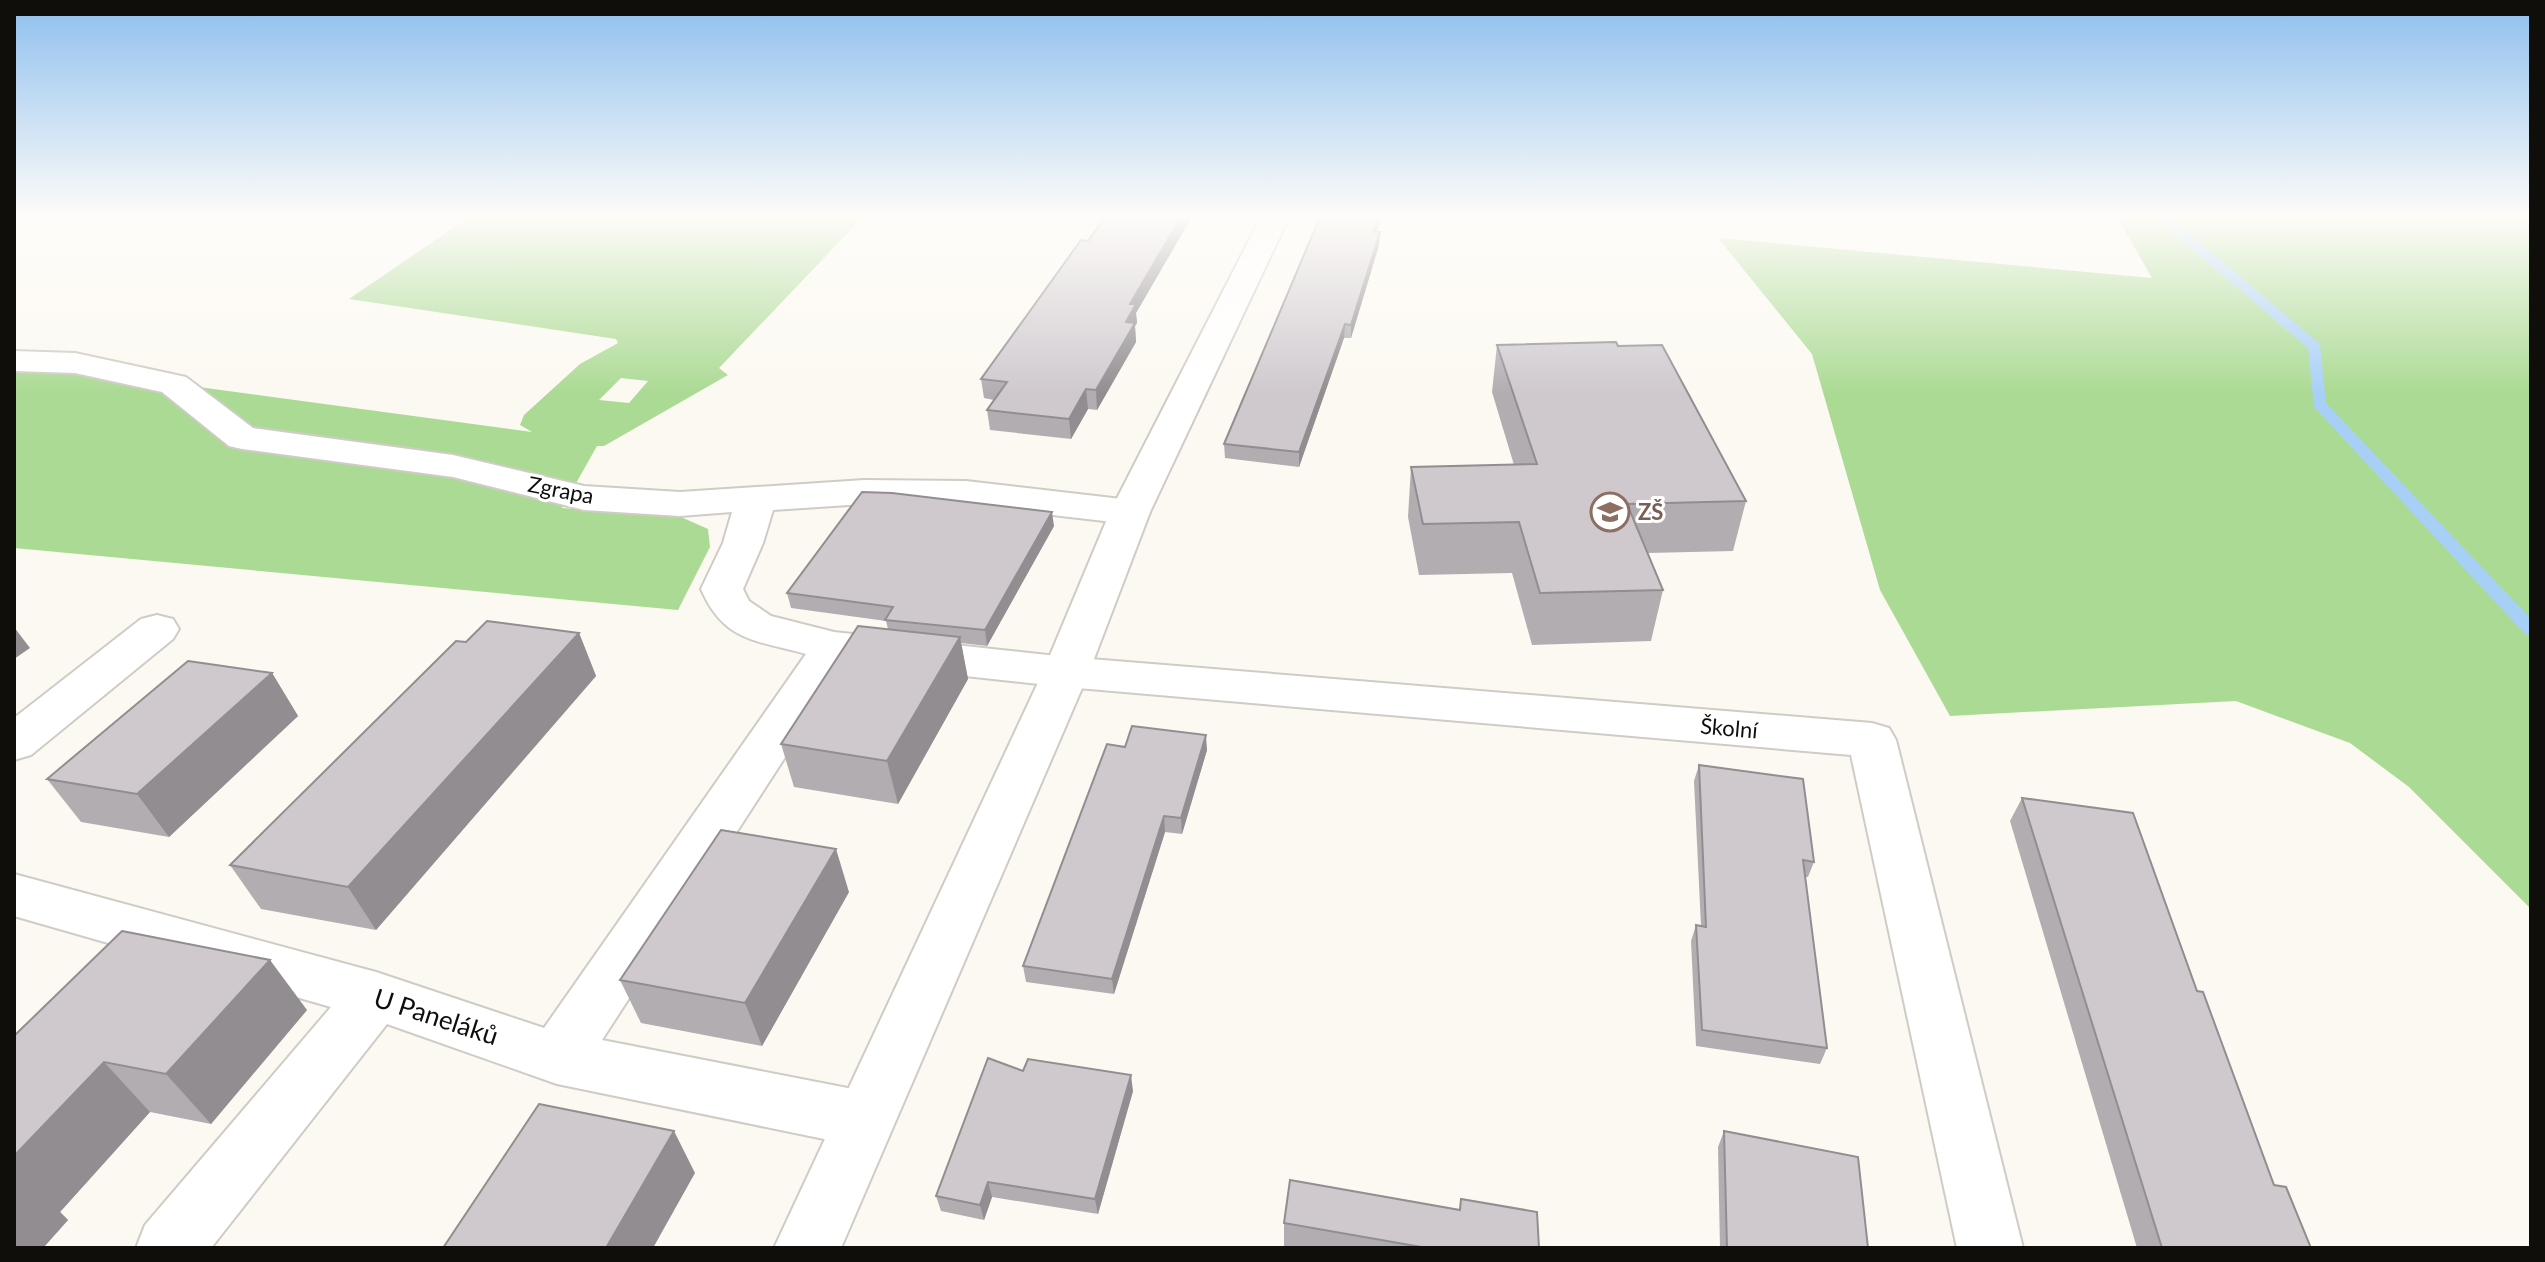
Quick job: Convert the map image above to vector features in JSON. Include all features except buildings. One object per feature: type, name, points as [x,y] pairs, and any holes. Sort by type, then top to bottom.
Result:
[{"type":"street","points":[[807,1248],[1066,672],[1130,512],[1246,276]]},
{"type":"street","name":"Zgrapa","points":[[14,361],[75,363],[174,384],[242,438],[453,466],[584,498],[680,504],[864,492],[966,493],[1130,512]]},
{"type":"street","points":[[756,500],[743,543],[722,589],[731,609],[756,626],[834,647],[1066,672]]},
{"type":"street","points":[[14,743],[157,629]]},
{"type":"street","points":[[557,1058],[834,647]]},
{"type":"street","name":"Školní","points":[[1066,672],[1872,740],[1990,1248]]},
{"type":"street","name":"U Paneláků","points":[[14,895],[376,996],[557,1058],[863,1119]]},
{"type":"street","points":[[169,1248],[376,996]]},
{"type":"green space","points":[[383,276],[807,276],[719,368],[728,375],[604,446],[597,446],[562,508],[681,517],[708,529],[710,547],[678,610],[14,548],[14,368],[73,370],[532,432],[520,425],[524,415],[580,364],[618,343],[616,339],[349,299]],"holes":[[[621,378],[648,381],[629,403],[599,400]]]},
{"type":"green space","points":[[1749,276],[2152,278],[2151,276],[2531,276],[2531,909],[2409,787],[2350,743],[2236,701],[1950,716],[1880,590],[1812,354]]},
{"type":"waterway","points":[[2231,276],[2315,347],[2319,404],[2531,630]]},
{"type":"place","name":"ZŠ","points":[[1610,512]]}]
